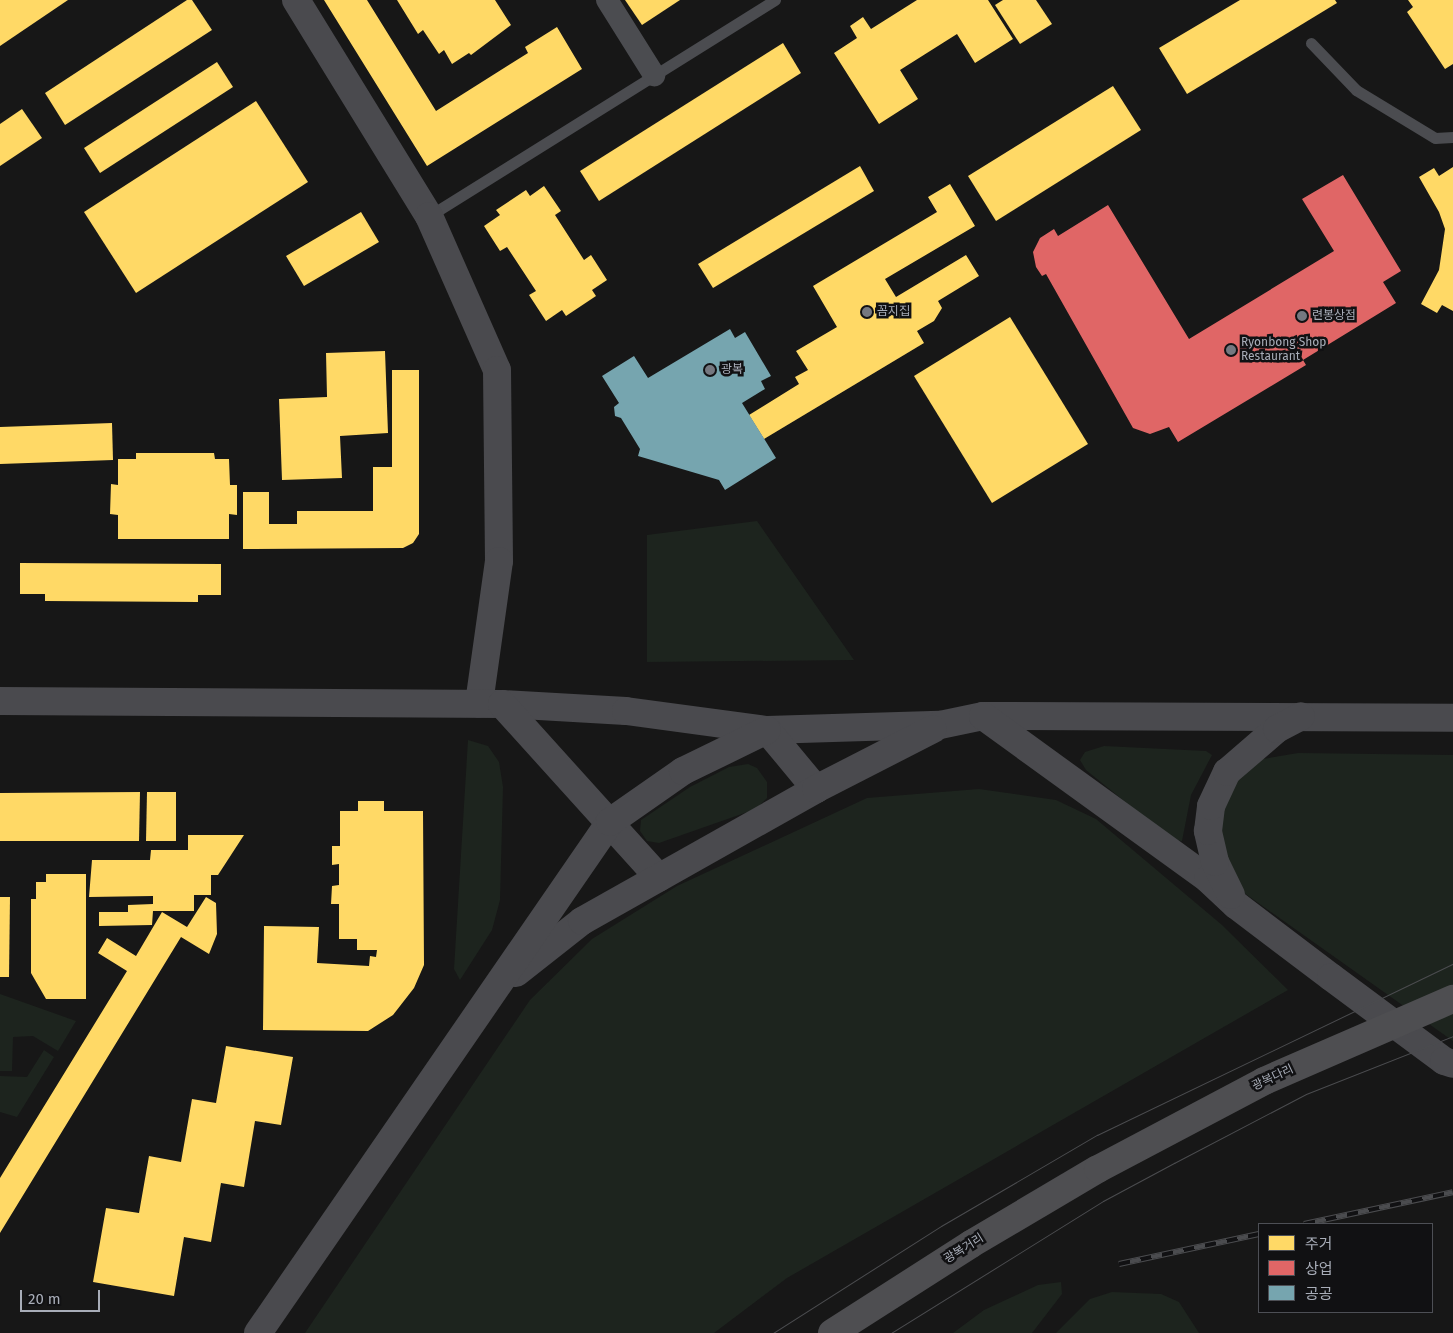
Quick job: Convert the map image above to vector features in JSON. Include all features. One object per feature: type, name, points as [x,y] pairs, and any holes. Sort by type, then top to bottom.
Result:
[{"type":"highway","name":"광복다리","points":[[1098,1169],[1264,1081],[1453,999]]},
{"type":"highway","name":"광복거리","points":[[832,1333],[971,1244],[1098,1169]]},
{"type":"main road","points":[[296,0],[429,216],[497,370],[499,561],[490,704],[610,822],[659,878]]},
{"type":"main road","points":[[0,701],[490,704],[626,711],[767,730],[940,725],[983,716],[1453,718]]},
{"type":"main road","points":[[983,716],[1208,879],[1236,905],[1436,1055],[1453,1064]]},
{"type":"main road","points":[[1236,905],[1215,862],[1208,831],[1211,806],[1227,772],[1276,729],[1301,716]]},
{"type":"main road","points":[[495,989],[582,920],[816,788],[940,725]]},
{"type":"main road","points":[[767,730],[816,788]]},
{"type":"main road","points":[[258,1333],[610,822],[683,771],[767,730]]},
{"type":"street","points":[[607,0],[654,75]]},
{"type":"lane","points":[[429,216],[775,0]]},
{"type":"lane","points":[[1311,43],[1356,90],[1435,138],[1453,137]]},
{"type":"shaded area","points":[[757,521],[854,660],[647,662],[647,535]]},
{"type":"shaded area","points":[[468,740],[488,746],[499,762],[503,787],[500,900],[492,930],[460,980],[454,969]]},
{"type":"shaded area","points":[[1104,746],[1206,751],[1212,755],[1191,795],[1182,841],[1172,840],[1086,770],[1080,760],[1085,752]]},
{"type":"shaded area","points":[[1298,753],[1453,755],[1453,1041],[1240,890],[1235,883],[1221,835],[1222,816],[1233,785],[1249,767],[1263,759]]},
{"type":"shaded area","points":[[748,764],[757,768],[767,782],[767,798],[756,809],[659,843],[647,841],[640,831],[641,820],[690,787],[729,767]]},
{"type":"shaded area","points":[[979,789],[1056,800],[1096,819],[1222,925],[1288,990],[787,1278],[714,1333],[305,1333],[530,1000],[592,939],[677,886],[867,798]]},
{"type":"shaded area","points":[[0,994],[76,1021],[58,1051],[33,1036],[13,1037],[12,1071],[0,1071]]},
{"type":"shaded area","points":[[44,1050],[54,1057],[17,1117],[0,1112],[0,1076],[27,1077]]},
{"type":"shaded area","points":[[1061,1282],[1062,1294],[1032,1333],[953,1333],[984,1310],[1038,1285]]},
{"type":"shaded area","points":[[1112,1292],[1161,1294],[1179,1302],[1199,1333],[1056,1333],[1090,1299]]},
{"type":"building: 주거","points":[[0,0],[68,0],[0,46]]},
{"type":"building: 주거","points":[[187,0],[192,0],[212,30],[65,125],[45,93]]},
{"type":"building: 주거","points":[[324,0],[367,0],[436,111],[528,53],[525,47],[557,27],[582,69],[427,166]]},
{"type":"building: 주거","points":[[397,0],[495,0],[511,25],[471,55],[469,53],[452,64],[444,50],[439,54],[423,30],[418,34]]},
{"type":"building: 주거","points":[[625,0],[680,0],[642,25]]},
{"type":"building: 주거","points":[[917,0],[988,0],[1013,39],[975,63],[957,34],[900,70],[918,99],[879,124],[834,53],[857,38],[850,26],[863,17],[871,29]]},
{"type":"building: 주거","points":[[1003,0],[1036,0],[1052,24],[1020,44],[995,5]]},
{"type":"building: 주거","points":[[1240,0],[1335,0],[1337,3],[1187,94],[1159,48]]},
{"type":"building: 주거","points":[[1408,0],[1453,0],[1453,64],[1445,69],[1407,12],[1413,7]]},
{"type":"building: 주거","points":[[783,43],[801,73],[599,201],[580,171]]},
{"type":"building: 주거","points":[[217,62],[233,87],[100,173],[84,148]]},
{"type":"building: 주거","points":[[1113,86],[1141,130],[996,221],[968,176]]},
{"type":"building: 주거","points":[[256,101],[308,182],[136,293],[84,212]]},
{"type":"building: 주거","points":[[22,109],[42,138],[0,166],[0,124]]},
{"type":"building: 주거","points":[[860,166],[874,191],[713,288],[698,264]]},
{"type":"building: 주거","points":[[1453,167],[1453,311],[1442,305],[1437,313],[1421,304],[1439,270],[1445,229],[1439,212],[1419,177],[1434,168],[1439,176]]},
{"type":"building: 주거","name":"꼼지집","points":[[950,184],[975,226],[885,279],[896,297],[966,255],[979,276],[938,301],[942,308],[934,321],[917,331],[924,343],[764,439],[749,415],[799,384],[795,377],[808,370],[796,351],[837,327],[813,286],[937,212],[928,197]]},
{"type":"building: 주거","points":[[544,186],[561,211],[555,215],[584,260],[591,255],[607,280],[592,290],[596,296],[566,316],[562,310],[546,321],[529,295],[536,291],[507,247],[500,251],[484,226],[500,215],[496,210],[526,190],[530,196]]},
{"type":"building: 주거","points":[[361,212],[379,242],[304,286],[286,256]]},
{"type":"building: 주거","points":[[1010,317],[1088,444],[992,503],[914,376]]},
{"type":"building: 주거","points":[[385,351],[388,433],[340,436],[342,478],[282,480],[279,399],[327,397],[326,353]]},
{"type":"building: 주거","points":[[392,370],[419,370],[419,534],[413,543],[403,548],[243,549],[243,492],[269,492],[269,524],[297,524],[297,511],[373,511],[373,467],[392,467]]},
{"type":"building: 주거","points":[[112,423],[113,460],[0,464],[0,427]]},
{"type":"building: 주거","points":[[136,453],[214,453],[215,459],[229,459],[230,485],[237,485],[237,515],[229,514],[229,539],[118,539],[118,515],[110,514],[111,484],[118,485],[118,459],[136,459]]},
{"type":"building: 주거","points":[[20,563],[221,564],[221,595],[198,595],[198,602],[45,601],[45,594],[20,594]]},
{"type":"building: 주거","points":[[140,792],[139,841],[0,841],[0,793]]},
{"type":"building: 주거","points":[[147,792],[176,792],[176,841],[146,841]]},
{"type":"building: 주거","points":[[358,801],[384,801],[384,811],[423,811],[424,965],[414,988],[393,1015],[368,1031],[263,1030],[264,926],[319,927],[317,963],[369,966],[370,956],[376,957],[377,950],[357,950],[357,939],[339,939],[339,904],[331,904],[332,886],[339,885],[339,864],[332,865],[332,846],[340,846],[340,811],[358,811]]},
{"type":"building: 주거","points":[[188,835],[244,835],[218,875],[211,875],[211,895],[194,895],[194,911],[153,911],[152,925],[99,926],[99,912],[128,912],[128,905],[153,904],[153,896],[89,897],[92,860],[150,860],[151,850],[188,850]]},
{"type":"building: 주거","points":[[46,874],[86,874],[86,999],[46,999],[31,973],[31,899],[36,899],[36,882],[46,882]]},
{"type":"building: 주거","points":[[0,897],[10,897],[9,977],[0,977]]},
{"type":"building: 주거","points":[[206,897],[216,903],[217,934],[209,954],[181,937],[0,1233],[0,1178],[127,971],[98,953],[107,938],[136,956],[162,912],[187,927]]},
{"type":"building: 주거","points":[[226,1046],[293,1057],[281,1125],[255,1121],[244,1187],[221,1183],[211,1242],[184,1237],[174,1296],[93,1282],[106,1208],[139,1213],[149,1156],[181,1162],[192,1099],[216,1103]]},
{"type":"building: 상업","name":"련봉상점","points":[[1343,175],[1401,271],[1383,282],[1396,303],[1303,360],[1306,365],[1178,442],[1169,427],[1150,434],[1133,428],[1046,274],[1042,276],[1036,267],[1033,252],[1040,238],[1054,229],[1058,236],[1108,205],[1189,339],[1334,251],[1302,199]]},
{"type":"building: 공공","points":[[730,329],[735,338],[745,332],[771,376],[761,381],[765,389],[742,403],[776,458],[725,490],[719,480],[638,456],[640,449],[621,418],[615,416],[614,407],[619,403],[602,376],[634,356],[648,378]]},
{"type":"tram line","points":[[773,1333],[941,1226],[1097,1135],[1453,964]]},
{"type":"tram line","points":[[891,1333],[1103,1201],[1174,1163],[1306,1094],[1453,1036]]},
{"type":"railway","points":[[1309,1223],[1453,1192]]},
{"type":"railway","points":[[1119,1264],[1258,1234]]},
{"type":"place","name":"꼼지집","points":[[867,312]]},
{"type":"place","name":"련봉상점","points":[[1302,316]]},
{"type":"place","name":"Ryonbong Shop Restaurant","points":[[1231,350]]},
{"type":"place","name":"광복","points":[[710,370]]}]
